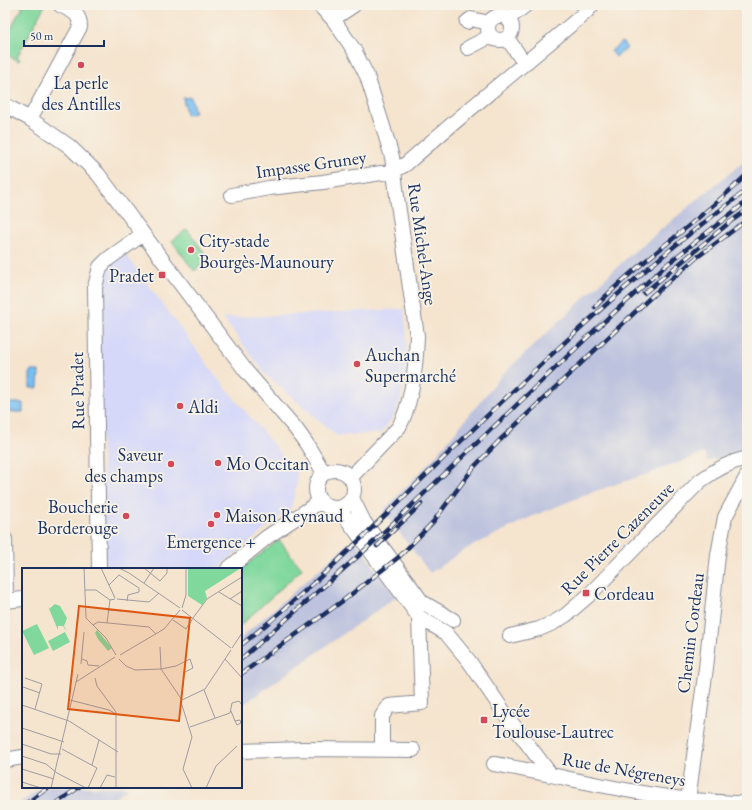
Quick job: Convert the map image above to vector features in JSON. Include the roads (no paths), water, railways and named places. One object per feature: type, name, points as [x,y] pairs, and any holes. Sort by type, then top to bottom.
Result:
[{"type":"street","points":[[30,119],[80,27],[80,19],[78,15],[60,5]]},
{"type":"street","points":[[319,5],[333,19],[354,50],[367,76],[392,157],[394,171]]},
{"type":"street","points":[[333,19],[354,5]]},
{"type":"street","points":[[509,18],[526,5]]},
{"type":"street","name":"Rue Michel-Ange","points":[[351,477],[399,427],[411,390],[417,359],[417,336],[394,171],[406,164],[470,108],[525,64],[589,9],[602,5]]},
{"type":"street","points":[[467,22],[471,19],[490,29],[500,40],[507,38],[510,35],[513,26],[509,18],[498,15],[494,17],[490,29],[468,48]]},
{"type":"street","points":[[507,38],[525,64]]},
{"type":"street","points":[[5,105],[30,119],[69,146],[93,169],[246,371],[296,430],[324,473]]},
{"type":"street","name":"Impasse Gruney","points":[[232,195],[268,188],[323,182],[394,171]]},
{"type":"street","name":"Rue Pradet","points":[[99,568],[95,287],[100,266],[143,234]]},
{"type":"street","name":"Rue Pierre Cazeneuve","points":[[510,636],[553,624],[566,615],[588,596],[700,481],[721,467],[747,458]]},
{"type":"street","points":[[329,470],[341,470],[351,477],[355,487],[352,498],[344,506],[339,508],[329,507],[318,497],[316,487],[320,476],[324,473],[329,470]]},
{"type":"street","name":"Chemin Cordeau","points":[[688,800],[706,668],[718,555],[725,517],[747,476]]},
{"type":"street","points":[[352,498],[364,522],[422,602],[453,620]]},
{"type":"street","points":[[229,568],[267,537],[321,501]]},
{"type":"street","points":[[339,508],[419,617],[446,633],[469,661],[508,718],[550,775]]},
{"type":"street","points":[[5,540],[6,601],[22,599]]},
{"type":"street","points":[[382,749],[382,716],[389,706],[422,702],[419,617]]},
{"type":"street","points":[[242,751],[304,749],[413,750]]},
{"type":"street","points":[[5,760],[22,757]]},
{"type":"street","name":"Rue de Négreneys","points":[[494,764],[601,786],[688,800],[747,804]]},
{"type":"water","points":[[622,42],[627,48],[616,57],[611,51]]},
{"type":"water","points":[[191,97],[195,113],[186,115],[183,98]]},
{"type":"water","points":[[30,371],[39,371],[38,388],[30,388]]},
{"type":"water","points":[[7,403],[23,403],[23,412],[7,412]]},
{"type":"railway","points":[[595,307],[632,272],[710,208],[747,174]]},
{"type":"railway","points":[[242,644],[289,606],[540,365],[620,292],[747,190]]},
{"type":"railway","points":[[242,658],[364,551],[596,329],[665,266],[747,201]]},
{"type":"railway","points":[[644,293],[730,222],[747,210]]},
{"type":"railway","points":[[242,673],[344,600],[400,556],[433,522],[474,467],[499,441],[653,295],[696,258],[747,220]]},
{"type":"railway","points":[[377,546],[421,504]]},
{"type":"railway","points":[[24,805],[48,788]]},
{"type":"railway","points":[[54,805],[78,788]]},
{"type":"place","name":"La perle des Antilles","points":[[81,65]]},
{"type":"place","name":"City-stade Bourgès-Maunoury","points":[[191,250]]},
{"type":"place","name":"Pradet","points":[[162,275]]},
{"type":"place","name":"Auchan Supermarché","points":[[357,364]]},
{"type":"place","name":"Aldi","points":[[180,406]]},
{"type":"place","name":"Mo Occitan","points":[[218,463]]},
{"type":"place","name":"Saveur des champs","points":[[171,464]]},
{"type":"place","name":"Maison Reynaud","points":[[217,515]]},
{"type":"place","name":"Boucherie Borderouge","points":[[126,516]]},
{"type":"place","name":"Emergence +","points":[[211,524]]},
{"type":"place","name":"Cordeau","points":[[586,593]]},
{"type":"place","name":"Lycée Toulouse-Lautrec","points":[[484,720]]}]
